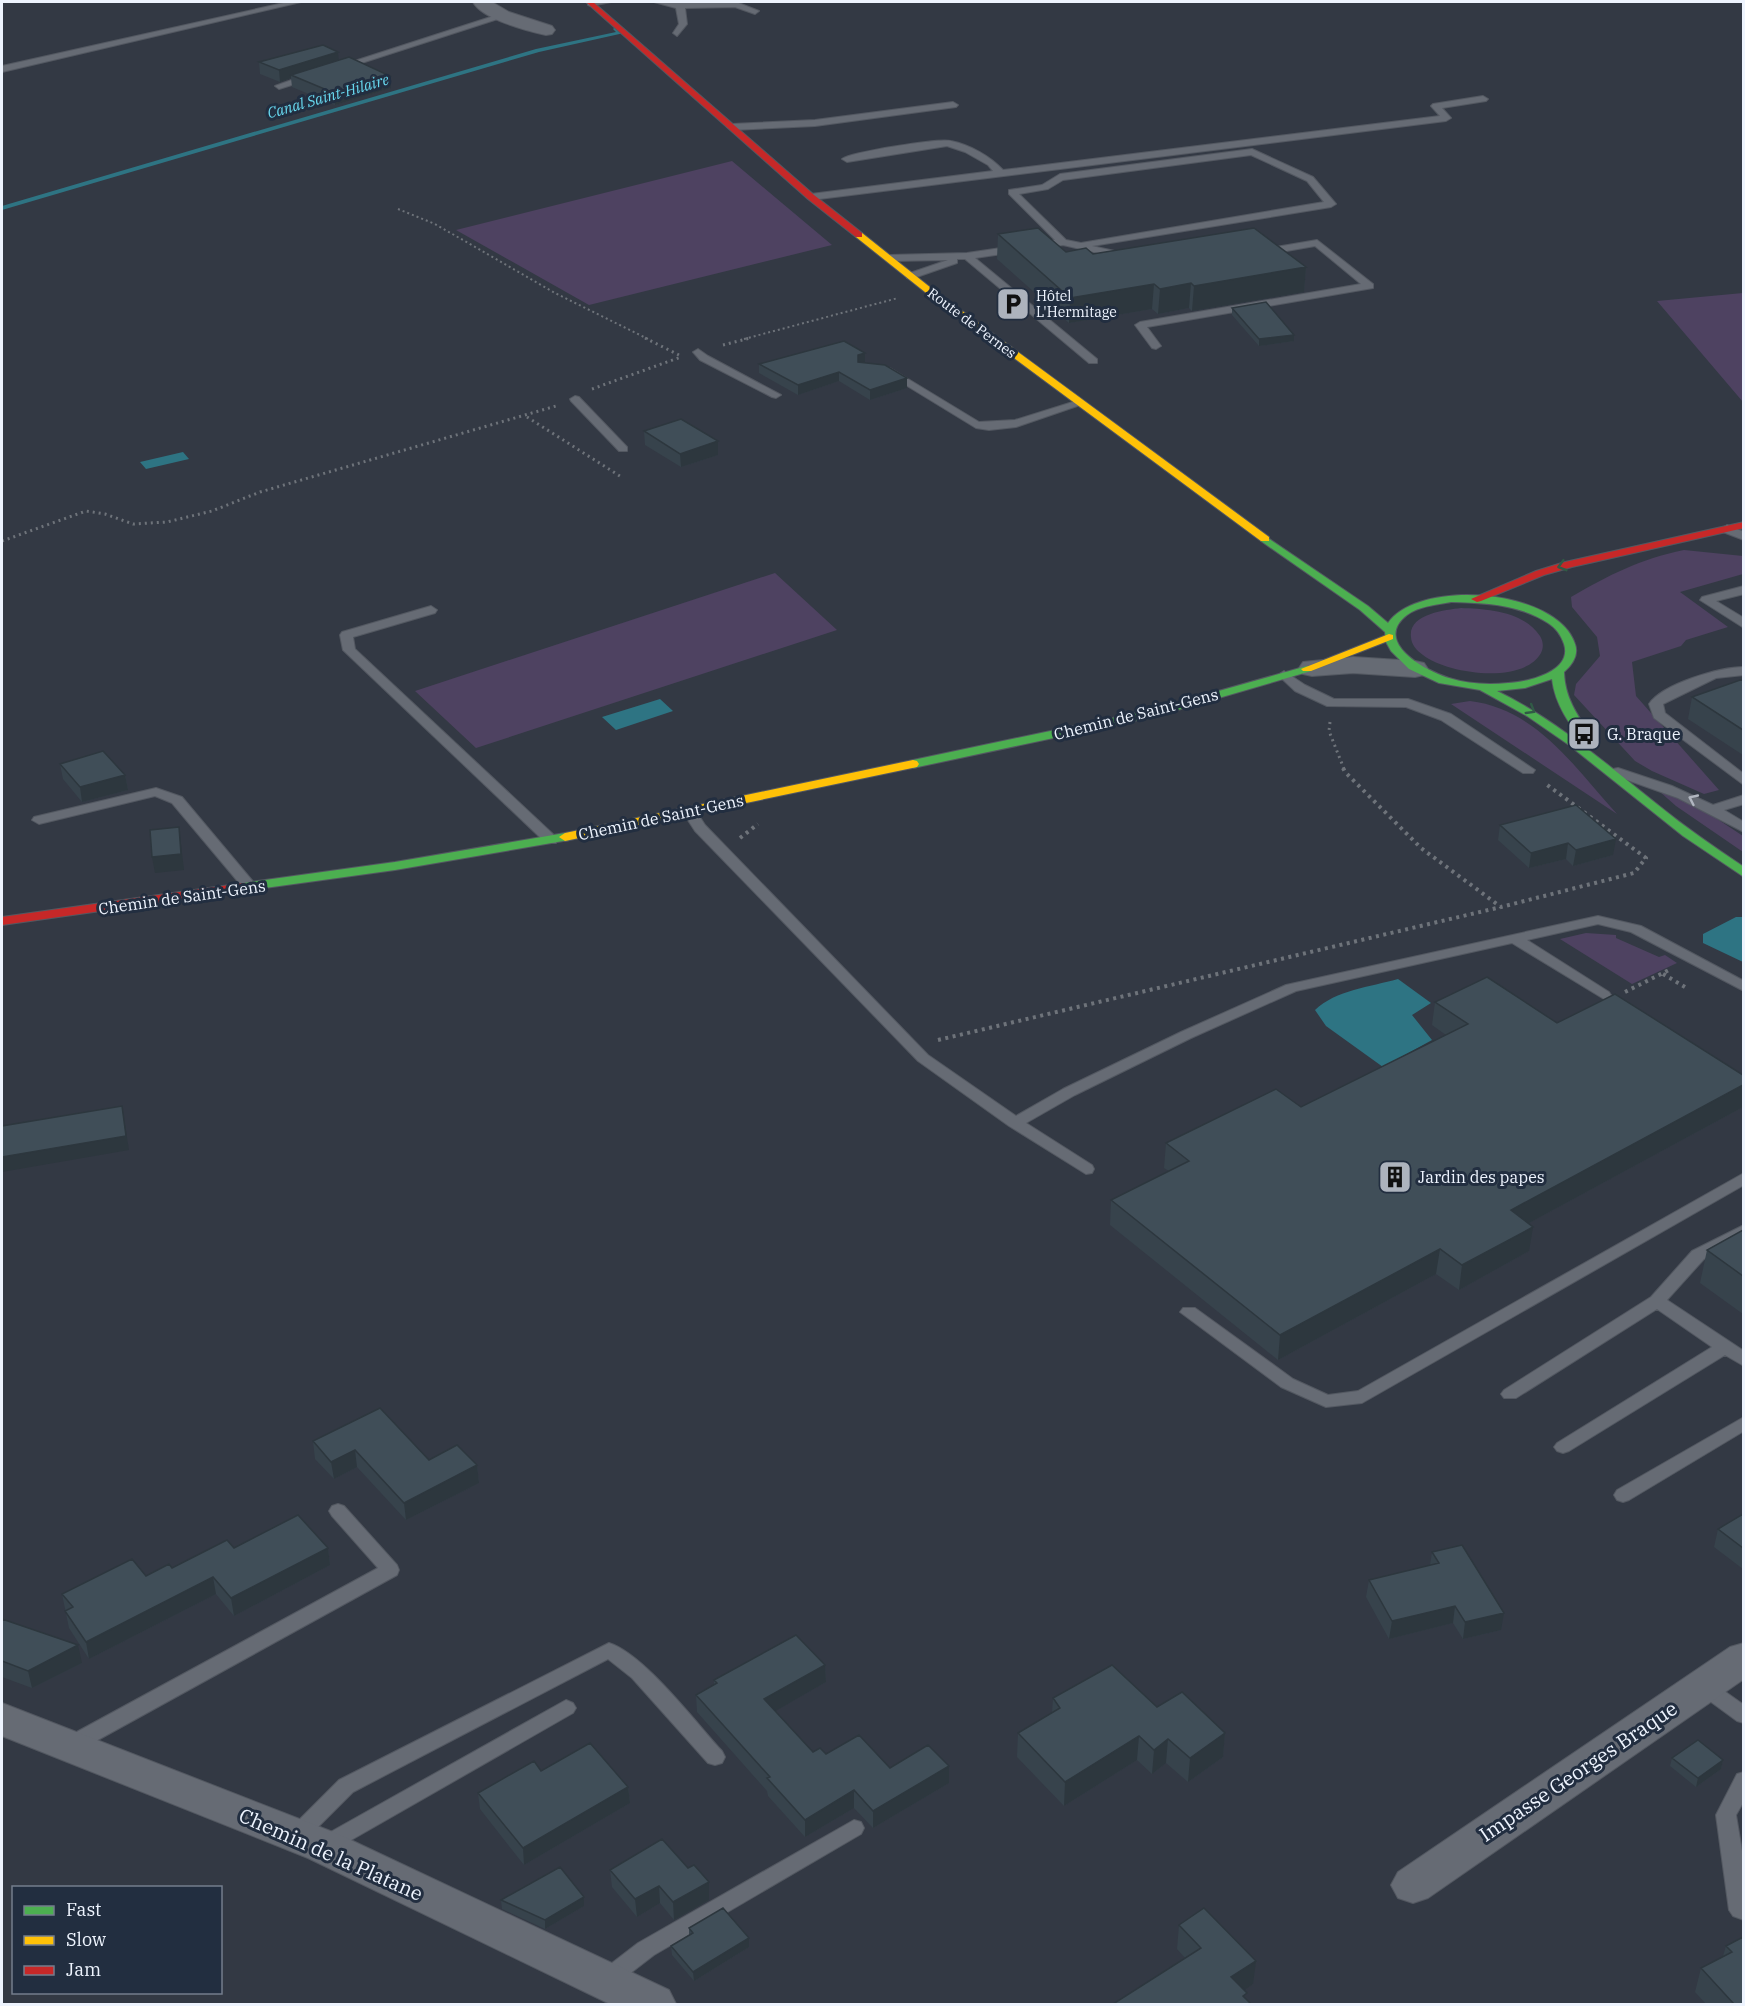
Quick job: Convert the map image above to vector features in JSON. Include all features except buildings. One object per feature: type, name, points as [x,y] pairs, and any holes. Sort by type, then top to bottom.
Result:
[{"type":"main road","name":"Route de Pernes","points":[[590,2],[812,197],[910,276],[1227,513],[1364,608],[1389,634],[1396,654],[1415,669]]},
{"type":"main road","points":[[1477,599],[1540,573],[1743,525]]},
{"type":"main road","points":[[1576,577],[1620,554]]},
{"type":"main road","name":"Route de Pernes","points":[[1325,580],[1369,592]]},
{"type":"main road","points":[[1399,597],[1428,603]]},
{"type":"main road","points":[[1389,634],[1402,614],[1428,603],[1451,599],[1477,599],[1532,610],[1559,626],[1569,638],[1572,650],[1568,662],[1557,672],[1531,683],[1478,687]]},
{"type":"main road","points":[[1555,605],[1559,626]]},
{"type":"main road","name":"Chemin de Saint-Gens","points":[[2,921],[250,887],[551,840],[1157,712],[1312,668],[1389,634]]},
{"type":"main road","points":[[1415,669],[1433,677],[1478,687],[1537,713],[1611,770],[1682,830],[1743,873]]},
{"type":"main road","points":[[1557,672],[1557,691],[1569,714],[1611,770]]},
{"type":"street","points":[[481,2],[503,16],[546,30]]},
{"type":"street","name":"Chemin de Saint-Gens","points":[[1312,668],[1353,665],[1415,669]]},
{"type":"street","name":"Impasse Georges Braque","points":[[1413,1885],[1743,1658]]},
{"type":"street","name":"Chemin de la Platane","points":[[2,1719],[309,1841],[653,2004]]},
{"type":"lane","points":[[2,69],[297,2]]},
{"type":"lane","points":[[590,2],[607,2]]},
{"type":"lane","points":[[658,2],[681,6],[736,4],[755,11]]},
{"type":"lane","points":[[677,33],[683,24],[681,6]]},
{"type":"lane","points":[[329,70],[503,16]]},
{"type":"lane","points":[[279,86],[319,73]]},
{"type":"lane","points":[[812,197],[1446,118],[1436,106],[1483,99]]},
{"type":"lane","points":[[732,127],[815,123],[953,105]]},
{"type":"lane","points":[[847,159],[948,143],[968,150],[991,163],[1000,172]]},
{"type":"lane","points":[[1063,242],[1012,192],[1045,187],[1060,177],[1252,152],[1310,178],[1331,204],[1077,245]]},
{"type":"lane","points":[[890,258],[967,256],[1063,242],[1131,258]]},
{"type":"lane","points":[[1156,346],[1140,325],[1369,286],[1317,243],[1275,250],[1261,243],[1250,245]]},
{"type":"lane","points":[[910,276],[967,256]]},
{"type":"lane","points":[[967,256],[1093,361]]},
{"type":"lane","points":[[698,352],[704,358],[776,395]]},
{"type":"lane","points":[[880,369],[889,370],[976,425],[992,428],[1006,428],[1080,403]]},
{"type":"lane","points":[[576,399],[623,449]]},
{"type":"lane","points":[[1727,529],[1743,537]]},
{"type":"lane","points":[[1743,590],[1707,600],[1743,624]]},
{"type":"lane","points":[[431,610],[346,635],[349,650],[551,840]]},
{"type":"lane","points":[[1743,671],[1734,670],[1710,675],[1659,699],[1656,704],[1659,715],[1743,781]]},
{"type":"lane","points":[[1284,675],[1300,688],[1332,703],[1408,703],[1446,717],[1528,770]]},
{"type":"lane","points":[[1611,770],[1663,785],[1714,809],[1743,828]]},
{"type":"lane","points":[[39,820],[156,792],[177,800],[250,887]]},
{"type":"lane","points":[[1714,809],[1743,800]]},
{"type":"lane","points":[[689,811],[700,828],[923,1058],[1086,1170]]},
{"type":"lane","points":[[1015,1123],[1069,1092],[1186,1035],[1291,988],[1598,920],[1636,929],[1743,987]]},
{"type":"lane","points":[[1514,938],[1604,995]]},
{"type":"lane","points":[[1189,1312],[1287,1383],[1326,1401],[1362,1397],[1743,1178]]},
{"type":"lane","points":[[1510,1394],[1657,1301],[1698,1255],[1743,1230]]},
{"type":"lane","points":[[1657,1301],[1743,1360]]},
{"type":"lane","points":[[1563,1447],[1725,1347]]},
{"type":"lane","points":[[1623,1495],[1743,1424]]},
{"type":"lane","points":[[69,1746],[390,1570],[338,1510]]},
{"type":"lane","points":[[309,1841],[346,1786],[609,1650],[639,1673],[714,1757]]},
{"type":"lane","points":[[1703,1686],[1743,1716]]},
{"type":"lane","points":[[309,1841],[566,1708]]},
{"type":"lane","points":[[1743,1780],[1726,1815],[1740,1910],[1743,1912]]},
{"type":"lane","points":[[604,1981],[646,1949],[854,1828]]},
{"type":"path","points":[[398,209],[435,224],[555,293],[667,351],[682,356]]},
{"type":"path","points":[[2,541],[86,511],[105,514],[133,524],[167,522],[212,511],[260,492],[526,416],[576,399],[593,388],[682,356],[928,290]]},
{"type":"path","points":[[526,416],[623,478]]},
{"type":"path","points":[[1332,703],[1329,731],[1345,772],[1421,848],[1500,907]]},
{"type":"path","points":[[933,1041],[1500,907],[1634,873],[1646,858],[1528,770]]},
{"type":"path","points":[[1604,995],[1610,999],[1671,969]]},
{"type":"path","points":[[1662,973],[1685,987]]},
{"type":"shaded area","points":[[732,161],[832,245],[589,305],[456,230]]},
{"type":"shaded area","points":[[1744,293],[1743,402],[1657,301]]},
{"type":"shaded area","points":[[1684,550],[1743,556],[1743,574],[1680,592],[1728,627],[1686,640],[1681,646],[1632,662],[1636,696],[1719,790],[1704,794],[1635,761],[1574,695],[1576,684],[1600,656],[1597,637],[1572,607],[1571,597],[1625,569],[1653,558]]},
{"type":"shaded area","points":[[775,573],[837,630],[476,748],[415,691]]},
{"type":"shaded area","points":[[1461,608],[1504,613],[1524,621],[1541,638],[1543,646],[1541,653],[1532,663],[1518,669],[1502,673],[1484,673],[1466,671],[1434,662],[1413,645],[1412,629],[1421,618]]},
{"type":"shaded area","points":[[1470,701],[1494,706],[1535,728],[1570,760],[1617,814],[1451,704]]},
{"type":"shaded area","points":[[1662,790],[1690,801],[1743,836],[1743,852],[1676,806],[1659,791]]},
{"type":"shaded area","points":[[1586,933],[1616,935],[1616,938],[1659,957],[1665,955],[1677,963],[1632,984],[1560,939]]},
{"type":"water","points":[[183,452],[189,459],[146,469],[140,462]]},
{"type":"water","points":[[660,699],[673,711],[616,730],[602,717]]},
{"type":"water","points":[[1736,917],[1743,917],[1743,962],[1703,943],[1703,934]]},
{"type":"water","points":[[1398,979],[1431,1003],[1412,1015],[1432,1040],[1383,1067],[1326,1026],[1315,1010],[1323,1003],[1343,994]]},
{"type":"waterway","name":"Canal Saint-Hilaire","points":[[2,208],[538,50],[621,33],[616,29]]},
{"type":"traffic: fast","points":[[1265,539],[1364,608],[1390,631]]},
{"type":"traffic: fast","points":[[1451,599],[1501,602],[1537,612],[1554,622],[1563,631],[1571,648],[1570,658],[1565,666],[1546,678],[1515,686],[1463,685],[1424,672],[1396,651],[1391,642],[1390,633],[1394,623],[1403,613],[1414,607],[1451,599]]},
{"type":"traffic: fast","points":[[913,764],[1157,712],[1307,669]]},
{"type":"traffic: fast","points":[[1558,672],[1563,701],[1572,718],[1590,742]]},
{"type":"traffic: fast","points":[[1485,689],[1553,728],[1676,825],[1744,873]]},
{"type":"traffic: fast","points":[[244,887],[395,866],[565,837]]},
{"type":"traffic: slow","points":[[859,235],[928,290],[1265,539]]},
{"type":"traffic: slow","points":[[1307,669],[1389,637]]},
{"type":"traffic: slow","points":[[565,837],[913,764]]},
{"type":"traffic: jam","points":[[589,2],[811,197],[859,235]]},
{"type":"traffic: jam","points":[[1477,599],[1540,573],[1569,564],[1744,525]]},
{"type":"traffic: jam","points":[[2,921],[244,887]]},
{"type":"place","name":"Hôtel L'Hermitage","points":[[1013,304]]},
{"type":"place","name":"G. Braque","points":[[1584,734]]},
{"type":"place","name":"Jardin des papes","points":[[1395,1177]]}]
